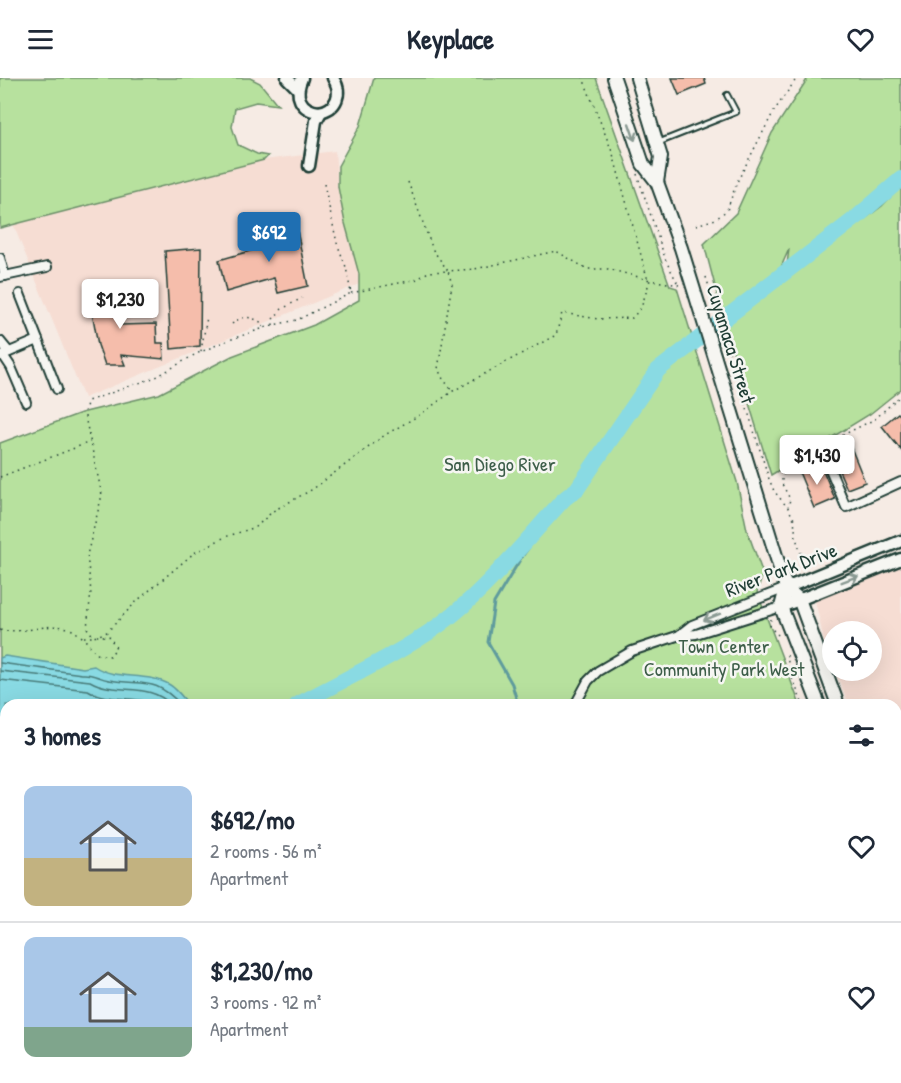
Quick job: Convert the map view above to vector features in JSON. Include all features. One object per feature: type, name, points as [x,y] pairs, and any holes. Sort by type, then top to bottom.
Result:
[{"type":"main road","name":"Cuyamaca Street","points":[[614,78],[643,164],[657,182],[692,285],[786,588],[777,611]]},
{"type":"main road","name":"Cuyamaca Street","points":[[637,78],[661,157],[657,182]]},
{"type":"main road","points":[[786,588],[799,599],[836,699]]},
{"type":"main road","points":[[777,611],[816,699]]},
{"type":"street","points":[[287,78],[298,89]]},
{"type":"street","points":[[302,78],[298,89],[299,99],[308,109],[321,112]]},
{"type":"street","points":[[309,166],[316,121],[321,112],[333,106],[338,98],[338,88],[333,78]]},
{"type":"street","points":[[308,109],[312,142]]},
{"type":"street","points":[[0,258],[3,277],[47,267]]},
{"type":"street","points":[[20,294],[57,389]]},
{"type":"street","points":[[4,355],[38,340]]},
{"type":"street","points":[[0,341],[4,355],[26,402]]},
{"type":"street","points":[[827,462],[846,507],[901,482]]},
{"type":"street","name":"River Park Drive","points":[[677,636],[692,624],[901,541]]},
{"type":"street","name":"River Park Drive","points":[[578,699],[588,681],[612,661],[632,651],[677,636],[696,634],[777,611],[799,599],[901,559]]},
{"type":"lane","points":[[657,144],[736,112],[727,95]]},
{"type":"path","points":[[582,78],[613,154],[647,277],[650,280]]},
{"type":"path","points":[[696,225],[716,219],[727,210],[737,182],[774,111],[797,78]]},
{"type":"path","points":[[94,637],[87,628],[91,592],[87,555],[102,495],[84,412],[88,401],[156,377],[201,351],[273,325],[297,320],[351,293],[418,279],[428,272],[475,269],[556,251],[587,269],[608,269],[679,285],[666,261],[637,175]]},
{"type":"path","points":[[408,182],[434,249],[448,271],[452,284],[438,369],[453,391]]},
{"type":"path","points":[[324,184],[351,293]]},
{"type":"path","points":[[706,277],[769,479],[774,491],[788,508]]},
{"type":"path","points":[[94,637],[107,632],[138,600],[194,553],[225,537],[255,527],[273,511],[313,489],[385,435],[418,416],[453,391],[556,335],[562,313],[598,319],[632,318],[641,308],[650,280]]},
{"type":"path","points":[[273,325],[273,319],[282,309],[302,298]]},
{"type":"path","points":[[232,324],[237,319],[248,317],[262,323],[263,329]]},
{"type":"path","points":[[201,351],[207,318]]},
{"type":"path","points":[[0,477],[91,442]]},
{"type":"path","points":[[777,611],[770,627],[783,640]]},
{"type":"path","points":[[0,630],[62,625],[84,637],[96,654],[110,656],[116,648],[109,636],[84,637]]},
{"type":"path","points":[[787,650],[789,670],[801,699]]},
{"type":"shaded area","points":[[335,151],[338,187],[359,274],[359,284],[84,398],[13,224],[264,160]]},
{"type":"shaded area","points":[[901,563],[901,699],[847,699],[839,681],[882,681],[882,621],[822,621],[822,632],[815,600]]},
{"type":"green space","points":[[0,78],[250,78],[260,83],[278,105],[256,102],[235,108],[232,127],[238,145],[257,154],[268,156],[264,160],[0,228]]},
{"type":"green space","name":"San Diego River","points":[[374,78],[596,78],[670,286],[677,288],[737,482],[747,530],[763,574],[757,592],[798,699],[0,699],[0,443],[81,413],[159,394],[232,356],[314,325],[359,300],[359,274],[338,187],[338,166],[360,126]]},
{"type":"green space","points":[[808,78],[901,78],[901,173],[864,205],[787,264],[789,249],[781,267],[722,313],[704,244],[736,213],[772,133]]},
{"type":"green space","points":[[901,186],[901,389],[870,414],[771,475],[725,325],[882,206]]},
{"type":"water","points":[[5,656],[83,668],[94,666],[112,673],[151,678],[170,685],[184,699],[0,699],[0,658]]},
{"type":"building","points":[[672,78],[704,78],[706,84],[679,95]]},
{"type":"building","points":[[295,220],[308,286],[278,293],[274,278],[226,292],[219,260],[274,244],[270,227]]},
{"type":"building","points":[[201,248],[200,346],[171,349],[165,251]]},
{"type":"building","points":[[87,284],[117,288],[120,325],[156,324],[157,343],[163,343],[164,359],[121,355],[125,365],[105,365],[98,345]]},
{"type":"building","points":[[898,413],[901,416],[901,450],[882,426]]},
{"type":"building","points":[[850,445],[865,482],[847,489],[831,452]]},
{"type":"building","points":[[820,463],[835,499],[814,508],[799,472]]},
{"type":"waterway","name":"San Diego River","points":[[308,699],[404,648],[438,626],[471,599],[564,499],[577,489],[658,370],[857,217],[901,179]]},
{"type":"waterway","points":[[516,699],[512,684],[488,642],[494,603],[521,558],[564,499]]},
{"type":"park label","name":"Town Center Community Park West","points":[[724,658]]}]
